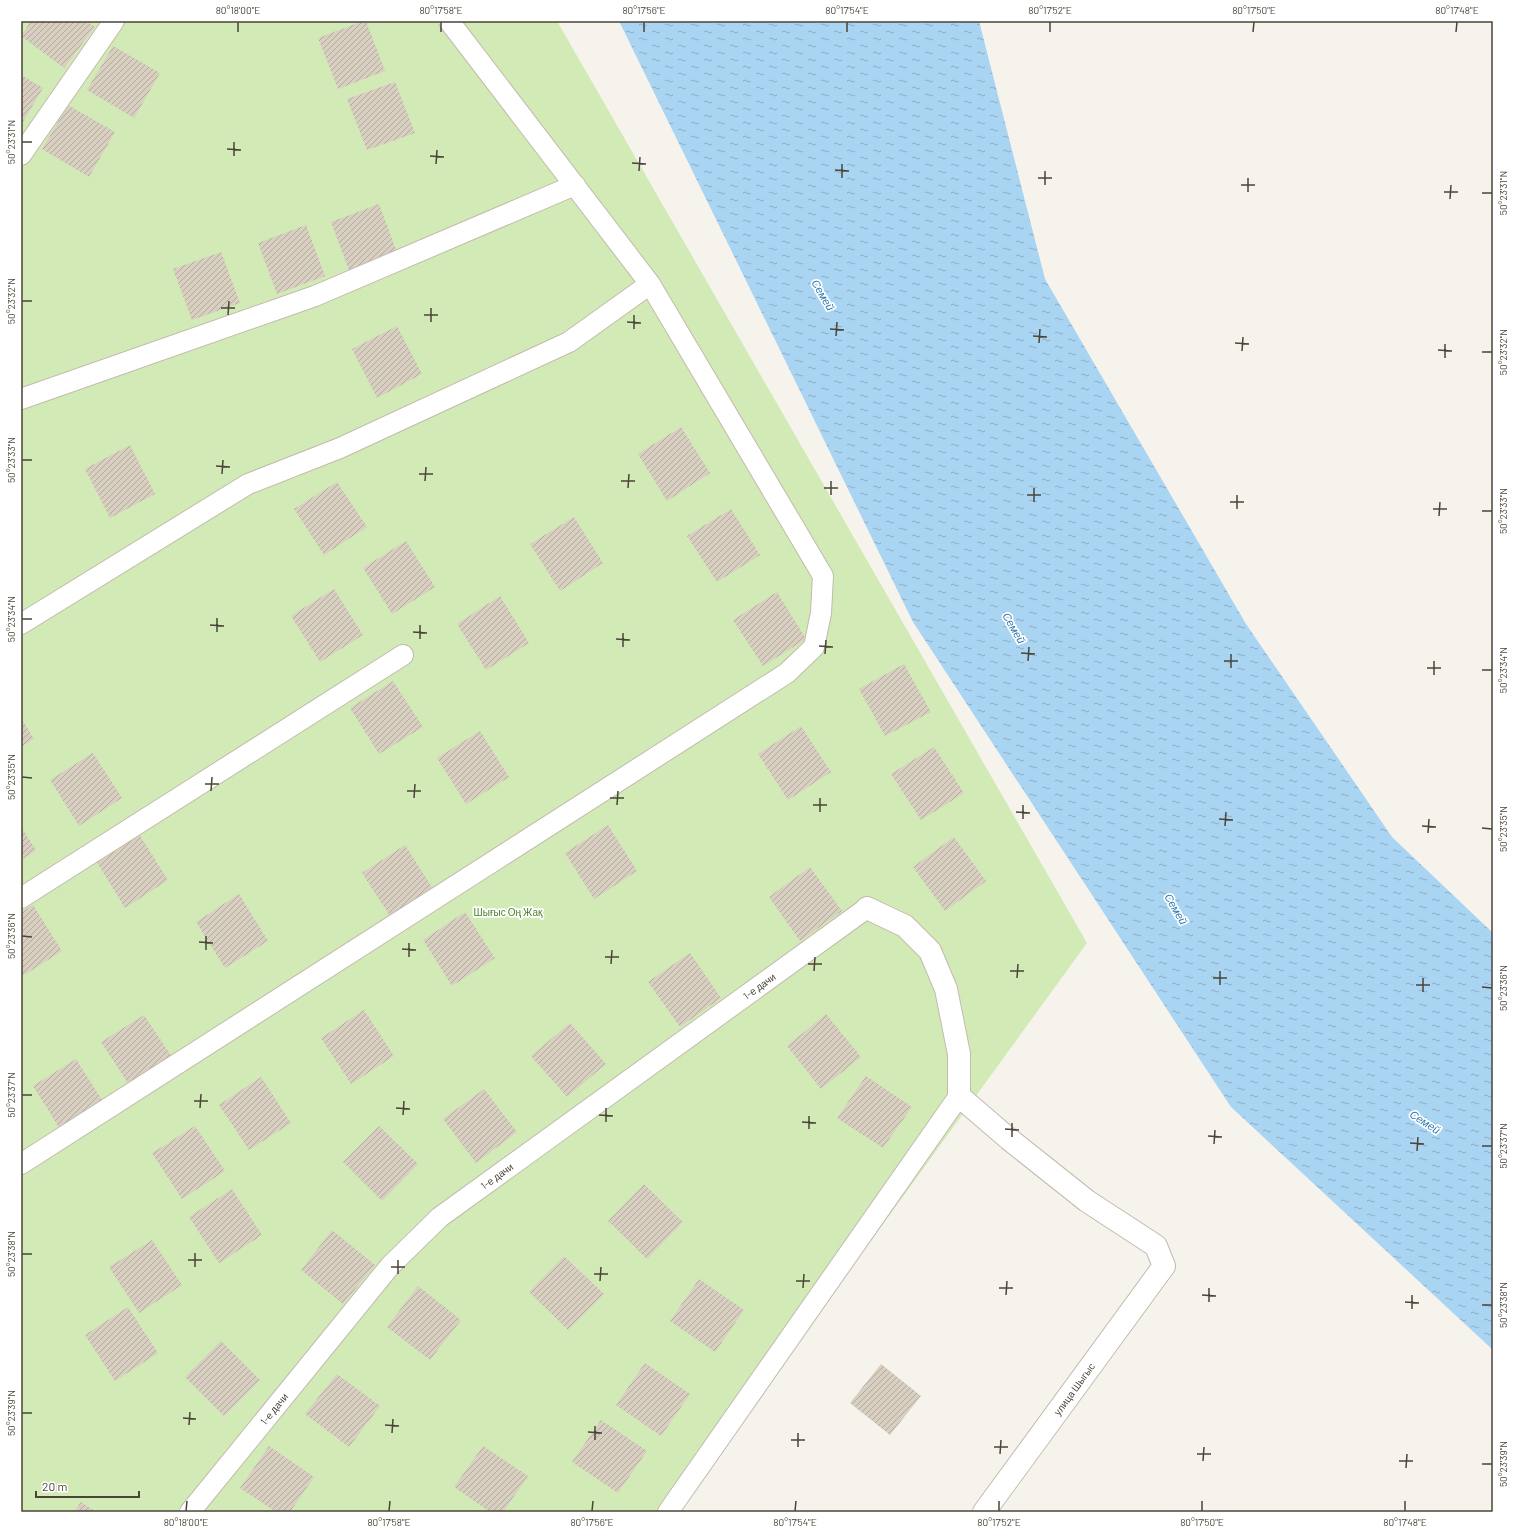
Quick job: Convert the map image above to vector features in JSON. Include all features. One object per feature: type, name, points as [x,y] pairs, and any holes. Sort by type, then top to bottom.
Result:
[{"type":"street","points":[[867,908],[905,926],[930,951],[946,989],[959,1054],[959,1096]]},
{"type":"street","name":"улица Шыгыс","points":[[959,1096],[1009,1139],[1087,1201],[1156,1246],[1164,1266],[984,1512]]},
{"type":"lane","points":[[21,155],[114,21]]},
{"type":"lane","points":[[21,1164],[787,673],[814,648],[821,613],[823,576],[650,284],[449,21]]},
{"type":"lane","points":[[21,398],[315,296],[575,185]]},
{"type":"lane","points":[[21,624],[248,484],[340,448],[569,342],[650,284]]},
{"type":"lane","points":[[21,898],[403,655]]},
{"type":"lane","name":"1-е дачи","points":[[190,1512],[390,1266],[440,1217],[867,908]]},
{"type":"lane","points":[[668,1512],[959,1096]]},
{"type":"green space","name":"Шығыс Оң Жақ","points":[[21,21],[557,21],[1087,943],[674,1512],[21,1512]]},
{"type":"water","name":"Семей","points":[[619,21],[979,21],[1045,279],[1246,624],[1392,837],[1493,933],[1493,1350],[1231,1107],[913,622]]},
{"type":"building","points":[[31,21],[86,21],[95,27],[64,68],[21,36]]},
{"type":"building","points":[[366,21],[385,71],[338,89],[318,38]]},
{"type":"building","points":[[113,46],[160,73],[134,118],[87,90]]},
{"type":"building","points":[[21,75],[43,88],[21,125]]},
{"type":"building","points":[[395,82],[415,133],[367,150],[347,99]]},
{"type":"building","points":[[68,105],[115,132],[89,177],[42,149]]},
{"type":"building","points":[[379,204],[398,255],[350,273],[331,222]]},
{"type":"building","points":[[306,225],[325,276],[277,294],[258,243]]},
{"type":"building","points":[[221,252],[240,303],[192,320],[173,269]]},
{"type":"building","points":[[397,326],[422,374],[377,398],[352,349]]},
{"type":"building","points":[[681,427],[710,473],[667,501],[638,454]]},
{"type":"building","points":[[130,445],[155,494],[110,518],[85,469]]},
{"type":"building","points":[[337,482],[367,527],[324,555],[294,509]]},
{"type":"building","points":[[731,509],[760,555],[717,582],[687,536]]},
{"type":"building","points":[[574,517],[603,563],[560,591],[530,544]]},
{"type":"building","points":[[406,541],[435,587],[392,614],[363,568]]},
{"type":"building","points":[[334,589],[363,635],[320,662],[291,616]]},
{"type":"building","points":[[777,592],[806,639],[763,666],[733,620]]},
{"type":"building","points":[[500,596],[529,643],[486,670],[457,624]]},
{"type":"building","points":[[904,664],[931,712],[885,736],[859,689]]},
{"type":"building","points":[[393,681],[423,727],[379,754],[350,708]]},
{"type":"building","points":[[21,718],[34,739],[21,747]]},
{"type":"building","points":[[801,726],[831,772],[788,800],[758,754]]},
{"type":"building","points":[[480,731],[509,777],[466,804],[437,758]]},
{"type":"building","points":[[934,747],[964,793],[921,820],[891,774]]},
{"type":"building","points":[[93,753],[122,798],[79,826],[50,780]]},
{"type":"building","points":[[608,825],[637,871],[594,899],[565,853]]},
{"type":"building","points":[[21,827],[36,850],[21,860]]},
{"type":"building","points":[[139,834],[168,880],[125,908],[96,861]]},
{"type":"building","points":[[954,837],[986,881],[945,911],[913,867]]},
{"type":"building","points":[[405,845],[435,892],[392,919],[362,873]]},
{"type":"building","points":[[810,867],[842,911],[800,941],[769,897]]},
{"type":"building","points":[[239,894],[268,941],[225,968],[196,922]]},
{"type":"building","points":[[33,905],[62,951],[21,977],[21,912]]},
{"type":"building","points":[[465,912],[495,958],[452,986],[423,940]]},
{"type":"building","points":[[690,953],[721,998],[680,1027],[648,982]]},
{"type":"building","points":[[364,1010],[394,1056],[351,1084],[321,1038]]},
{"type":"building","points":[[826,1014],[861,1057],[821,1089],[787,1046]]},
{"type":"building","points":[[144,1015],[174,1060],[131,1088],[101,1042]]},
{"type":"building","points":[[570,1023],[606,1064],[567,1097],[531,1056]]},
{"type":"building","points":[[76,1059],[105,1105],[62,1132],[33,1086]]},
{"type":"building","points":[[866,1076],[912,1107],[883,1148],[837,1118]]},
{"type":"building","points":[[261,1077],[291,1123],[249,1150],[219,1105]]},
{"type":"building","points":[[484,1089],[517,1132],[476,1163],[443,1119]]},
{"type":"building","points":[[195,1126],[225,1171],[182,1199],[152,1153]]},
{"type":"building","points":[[379,1126],[418,1164],[382,1201],[343,1162]]},
{"type":"building","points":[[644,1184],[683,1222],[647,1259],[608,1221]]},
{"type":"building","points":[[232,1189],[262,1235],[219,1263],[189,1217]]},
{"type":"building","points":[[332,1230],[375,1265],[343,1304],[301,1270]]},
{"type":"building","points":[[152,1240],[182,1285],[139,1313],[109,1267]]},
{"type":"building","points":[[564,1256],[604,1294],[568,1330],[529,1292]]},
{"type":"building","points":[[699,1279],[744,1310],[715,1352],[670,1321]]},
{"type":"building","points":[[418,1286],[461,1320],[430,1360],[387,1327]]},
{"type":"building","points":[[128,1307],[158,1353],[115,1381],[85,1335]]},
{"type":"building","points":[[221,1341],[260,1380],[224,1416],[185,1377]]},
{"type":"building","points":[[645,1363],[690,1394],[661,1436],[616,1405]]},
{"type":"building","points":[[881,1364],[921,1396],[890,1435],[850,1403]]},
{"type":"building","points":[[337,1374],[380,1406],[349,1447],[305,1414]]},
{"type":"building","points":[[601,1420],[647,1451],[618,1493],[572,1462]]},
{"type":"building","points":[[269,1446],[314,1477],[290,1512],[276,1512],[240,1488]]},
{"type":"building","points":[[483,1446],[528,1476],[503,1512],[490,1512],[454,1487]]},
{"type":"building","points":[[81,1502],[96,1512],[74,1512]]}]
